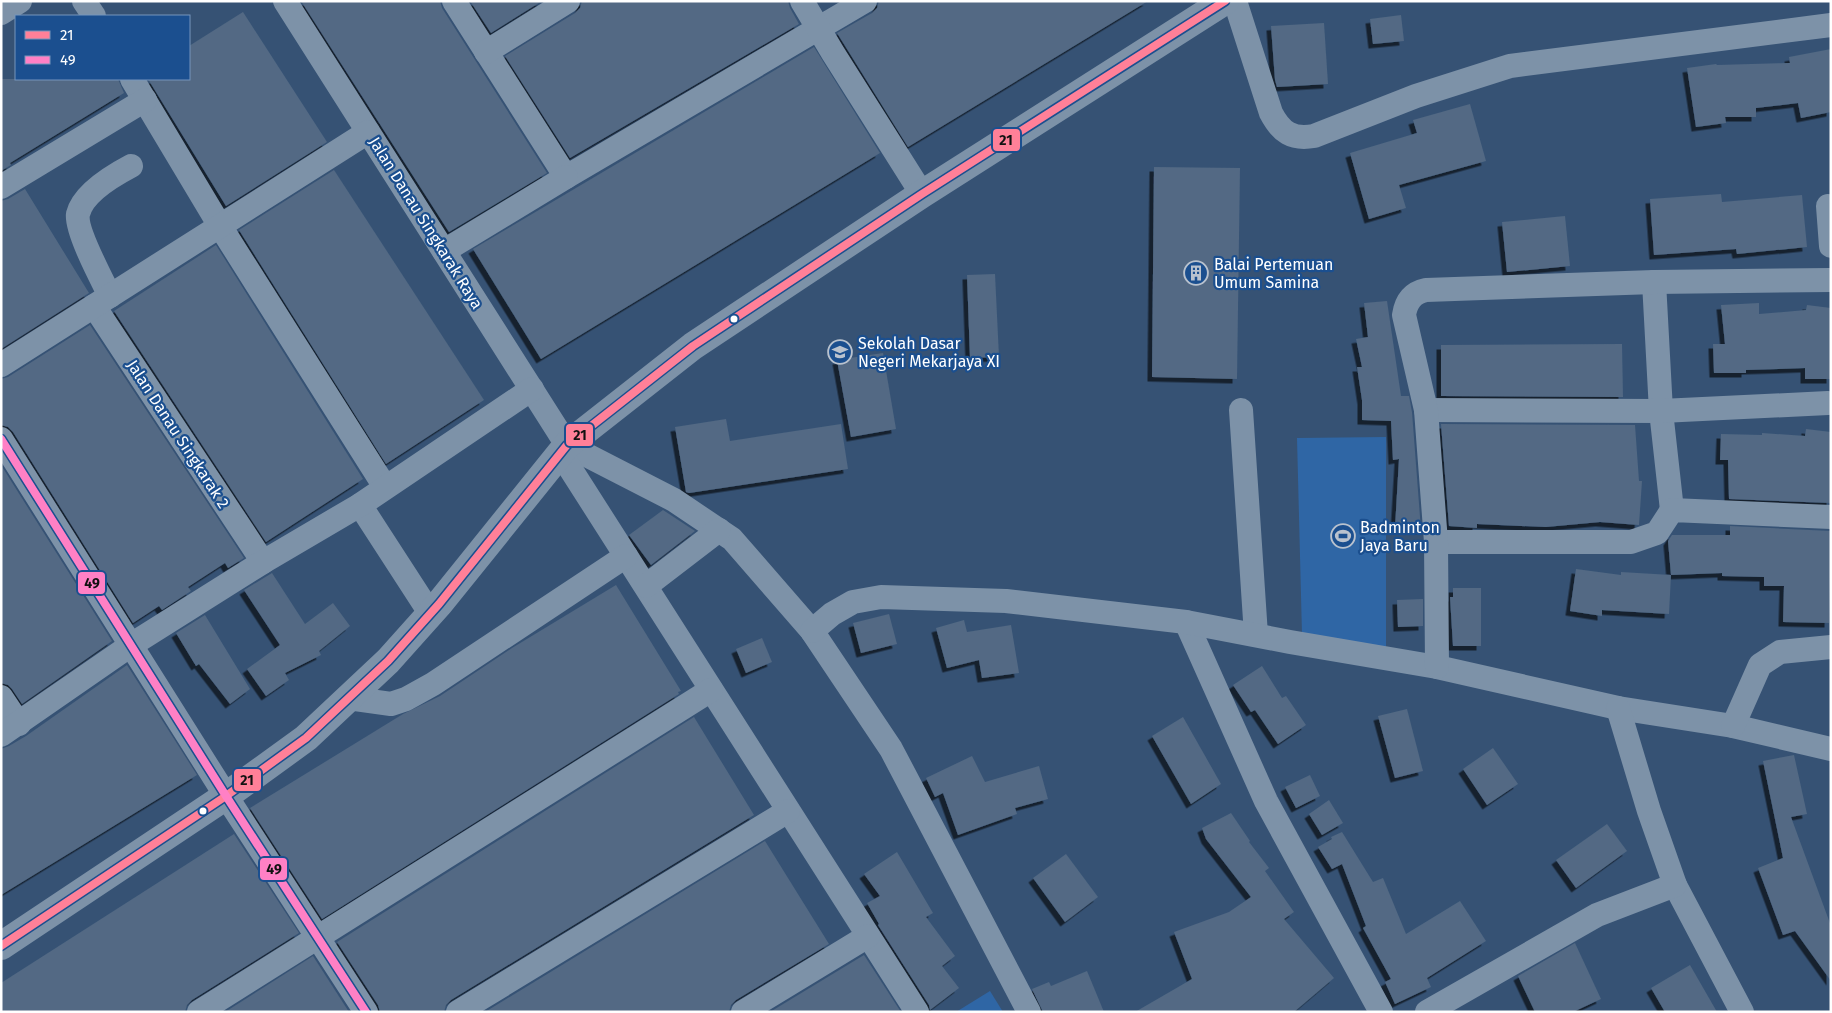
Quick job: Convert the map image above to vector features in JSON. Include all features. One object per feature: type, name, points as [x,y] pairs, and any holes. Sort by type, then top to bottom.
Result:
[{"type":"street","points":[[1,13],[20,1]]},
{"type":"street","points":[[84,1],[93,15]]},
{"type":"street","name":"Jalan Danau Singkarak Raya","points":[[286,1],[532,389],[564,449],[626,556],[917,1012]]},
{"type":"street","points":[[454,1],[566,177]]},
{"type":"street","points":[[486,52],[568,1]]},
{"type":"street","points":[[802,1],[922,194]]},
{"type":"street","points":[[444,251],[864,1]]},
{"type":"street","points":[[1,946],[226,796],[306,738],[388,661],[430,613],[564,449],[693,346],[922,194],[1226,1]]},
{"type":"street","points":[[1235,1],[1271,113],[1282,129],[1301,138],[1314,136],[1416,96],[1510,66],[1831,25]]},
{"type":"street","points":[[133,80],[220,226],[386,487]]},
{"type":"street","points":[[1,187],[145,100]]},
{"type":"street","points":[[1,365],[368,132]]},
{"type":"street","name":"Jalan Danau Singkarak 2","points":[[131,166],[113,176],[91,194],[78,214],[79,225],[102,301],[263,562]]},
{"type":"street","points":[[1828,206],[1831,246]]},
{"type":"street","points":[[1437,667],[1436,542],[1426,410],[1404,315],[1406,304],[1418,292],[1426,290],[1654,282],[1831,280]]},
{"type":"street","points":[[1436,542],[1632,542],[1657,533],[1672,510],[1661,411],[1654,282]]},
{"type":"street","points":[[1,697],[10,730],[131,644],[263,562],[360,505],[532,389]]},
{"type":"street","points":[[1426,410],[1661,411],[1828,403]]},
{"type":"street","points":[[1241,410],[1256,635]]},
{"type":"street","points":[[1,439],[226,796],[366,1012]]},
{"type":"street","points":[[564,449],[674,500],[732,539],[812,631],[891,749],[1029,1012]]},
{"type":"street","points":[[360,505],[430,613]]},
{"type":"street","points":[[1672,510],[1831,517]]},
{"type":"street","points":[[646,586],[719,530]]},
{"type":"street","points":[[348,698],[391,704],[406,699],[433,684],[626,556]]},
{"type":"street","points":[[812,631],[832,614],[853,602],[881,597],[1006,601],[1186,622],[1437,667],[1618,708],[1733,726],[1831,749]]},
{"type":"street","points":[[1186,622],[1266,801],[1381,1012]]},
{"type":"street","points":[[1733,726],[1760,664],[1780,652],[1831,646]]},
{"type":"street","points":[[199,1012],[317,936],[711,690]]},
{"type":"street","points":[[1618,708],[1649,811],[1675,885],[1742,1012]]},
{"type":"street","points":[[458,1012],[788,811]]},
{"type":"street","points":[[1427,1012],[1597,915],[1675,885]]},
{"type":"street","points":[[742,1012],[868,936]]},
{"type":"shaded area","name":"Badminton Jaya Baru","points":[[1386,437],[1386,648],[1302,634],[1297,438]]},
{"type":"shaded area","points":[[990,991],[1003,1012],[956,1012]]},
{"type":"building","points":[[301,1],[440,1],[442,8],[547,173],[449,232]]},
{"type":"building","points":[[470,1],[542,1],[491,33]]},
{"type":"building","points":[[582,1],[788,1],[799,24],[570,158],[505,56],[575,13],[580,8]]},
{"type":"building","points":[[879,1],[1148,1],[908,147],[837,33],[872,13],[877,8]]},
{"type":"building","points":[[243,12],[327,142],[226,206],[149,80],[190,80],[190,45]]},
{"type":"building","points":[[1401,15],[1404,41],[1373,44],[1370,19]]},
{"type":"building","points":[[1324,23],[1328,84],[1277,87],[1271,26]]},
{"type":"building","points":[[814,47],[880,153],[541,359],[473,249]]},
{"type":"building","points":[[1831,49],[1831,112],[1801,118],[1798,103],[1756,108],[1756,117],[1725,117],[1726,123],[1696,127],[1687,68],[1716,64],[1790,63],[1789,57]]},
{"type":"building","points":[[1,79],[118,80],[124,93],[10,163],[11,165],[1,171]]},
{"type":"building","points":[[1470,104],[1486,161],[1399,185],[1406,208],[1369,219],[1350,153],[1417,133],[1413,120]]},
{"type":"building","name":"Balai Pertemuan Umum Samina","points":[[1154,167],[1240,168],[1237,379],[1152,377]]},
{"type":"building","points":[[334,170],[484,400],[386,464],[239,230]]},
{"type":"building","points":[[25,189],[89,293],[1,349],[1,201]]},
{"type":"building","points":[[1721,194],[1722,202],[1802,195],[1807,247],[1737,254],[1736,249],[1654,255],[1650,199]]},
{"type":"building","points":[[1565,216],[1570,266],[1507,272],[1502,222]]},
{"type":"building","points":[[216,245],[363,479],[266,542],[114,311]]},
{"type":"building","points":[[995,274],[999,357],[970,358],[967,275]]},
{"type":"building","points":[[1387,301],[1401,396],[1409,396],[1412,412],[1421,530],[1395,528],[1399,459],[1393,460],[1391,421],[1362,420],[1362,400],[1357,367],[1362,367],[1356,339],[1368,337],[1364,303]]},
{"type":"building","points":[[1759,303],[1759,314],[1806,310],[1807,305],[1831,308],[1831,379],[1805,379],[1805,368],[1746,370],[1746,373],[1714,373],[1713,344],[1725,344],[1721,305]]},
{"type":"building","points":[[90,325],[244,558],[228,568],[225,563],[188,587],[191,591],[162,610],[159,606],[133,623],[13,432],[8,427],[1,425],[1,379],[8,377]]},
{"type":"building","points":[[1622,344],[1623,397],[1441,396],[1441,345]]},
{"type":"building","points":[[883,353],[896,429],[851,437],[837,360]]},
{"type":"building","points":[[726,419],[730,441],[841,424],[848,469],[686,492],[675,427]]},
{"type":"building","points":[[1441,424],[1635,425],[1639,481],[1642,481],[1639,525],[1600,522],[1546,527],[1477,524],[1477,528],[1449,526]]},
{"type":"building","points":[[1806,429],[1831,432],[1831,503],[1729,499],[1728,460],[1720,460],[1721,434],[1762,435],[1762,433],[1805,436]]},
{"type":"building","points":[[1,465],[112,641],[22,704],[8,685],[1,683]]},
{"type":"building","points":[[663,510],[695,531],[651,565],[629,535]]},
{"type":"building","points":[[1730,526],[1831,531],[1829,623],[1783,622],[1784,586],[1764,586],[1764,577],[1722,576],[1722,573],[1671,575],[1668,541],[1672,535],[1730,535]]},
{"type":"building","points":[[1576,569],[1621,575],[1621,572],[1671,575],[1669,614],[1602,610],[1602,616],[1570,611]]},
{"type":"building","points":[[272,573],[305,624],[333,603],[350,626],[319,651],[321,655],[285,673],[289,680],[266,696],[247,669],[280,645],[244,590]]},
{"type":"building","points":[[616,585],[681,691],[678,692],[679,694],[322,919],[250,808],[403,714],[440,696],[512,648]]},
{"type":"building","points":[[1453,588],[1481,588],[1481,646],[1453,646],[1450,597],[1453,597]]},
{"type":"building","points":[[1423,599],[1423,626],[1398,627],[1397,600]]},
{"type":"building","points":[[889,614],[897,644],[861,653],[853,623]]},
{"type":"building","points":[[205,615],[250,689],[230,704],[199,664],[196,666],[176,633]]},
{"type":"building","points":[[964,620],[967,632],[1011,625],[1019,673],[982,678],[979,660],[947,668],[936,628]]},
{"type":"building","points":[[762,638],[772,662],[746,673],[736,649]]},
{"type":"building","points":[[127,665],[197,775],[1,895],[1,749],[26,736]]},
{"type":"building","points":[[1262,666],[1282,698],[1286,696],[1306,725],[1278,744],[1255,710],[1251,712],[1233,685]]},
{"type":"building","points":[[1407,709],[1423,771],[1395,778],[1378,716]]},
{"type":"building","points":[[694,717],[754,815],[451,1000],[446,1005],[444,1012],[380,1012],[378,1005],[337,942]]},
{"type":"building","points":[[1183,717],[1221,784],[1191,804],[1152,736]]},
{"type":"building","points":[[1493,748],[1518,784],[1487,805],[1463,769]]},
{"type":"building","points":[[1794,755],[1807,814],[1791,817],[1831,926],[1831,981],[1795,931],[1783,935],[1758,868],[1783,858],[1763,761]]},
{"type":"building","points":[[972,756],[985,782],[1039,766],[1048,799],[1015,808],[1017,814],[958,835],[943,793],[935,797],[926,778]]},
{"type":"building","points":[[1310,775],[1320,796],[1296,808],[1285,787]]},
{"type":"building","points":[[1329,800],[1343,823],[1322,835],[1309,814]]},
{"type":"building","points":[[1231,813],[1249,842],[1269,868],[1265,871],[1294,912],[1284,919],[1334,978],[1294,1012],[1135,1012],[1192,979],[1174,932],[1229,912],[1251,897],[1206,839],[1202,828]]},
{"type":"building","points":[[1607,824],[1627,851],[1576,888],[1556,860]]},
{"type":"building","points":[[1342,832],[1373,882],[1383,878],[1406,934],[1460,901],[1486,941],[1427,978],[1431,987],[1395,1004],[1385,982],[1391,979],[1363,928],[1366,926],[1342,864],[1332,869],[1318,847],[1332,839],[1331,837]]},
{"type":"building","points":[[234,834],[299,933],[192,1000],[187,1005],[185,1012],[1,1012],[1,983]]},
{"type":"building","points":[[765,841],[829,944],[736,1000],[731,1005],[729,1012],[485,1012]]},
{"type":"building","points":[[897,852],[933,913],[926,917],[955,956],[942,966],[959,988],[930,1010],[929,1005],[878,925],[867,903],[880,896],[864,874]]},
{"type":"building","points":[[1066,854],[1098,897],[1065,922],[1033,878]]},
{"type":"building","points":[[1575,943],[1601,999],[1573,1012],[1535,1012],[1518,976]]},
{"type":"building","points":[[864,955],[901,1012],[770,1012]]},
{"type":"building","points":[[313,956],[349,1012],[225,1012]]},
{"type":"building","points":[[1690,965],[1717,1012],[1665,1012],[1651,988]]},
{"type":"building","points":[[1087,971],[1104,1012],[1043,1012],[1032,989],[1049,982],[1051,986]]},
{"type":"transit line","name":"21","points":[[1,946],[226,796],[306,738],[388,661],[439,604],[567,445],[693,346],[922,194],[1225,1]]},
{"type":"transit line","name":"49","points":[[1,439],[226,796],[366,1012]]},
{"type":"place","name":"Balai Pertemuan Umum Samina","points":[[1196,273]]},
{"type":"place","name":"Sekolah Dasar Negeri Mekarjaya XI","points":[[840,352]]},
{"type":"place","name":"Badminton Jaya Baru","points":[[1343,536]]}]
